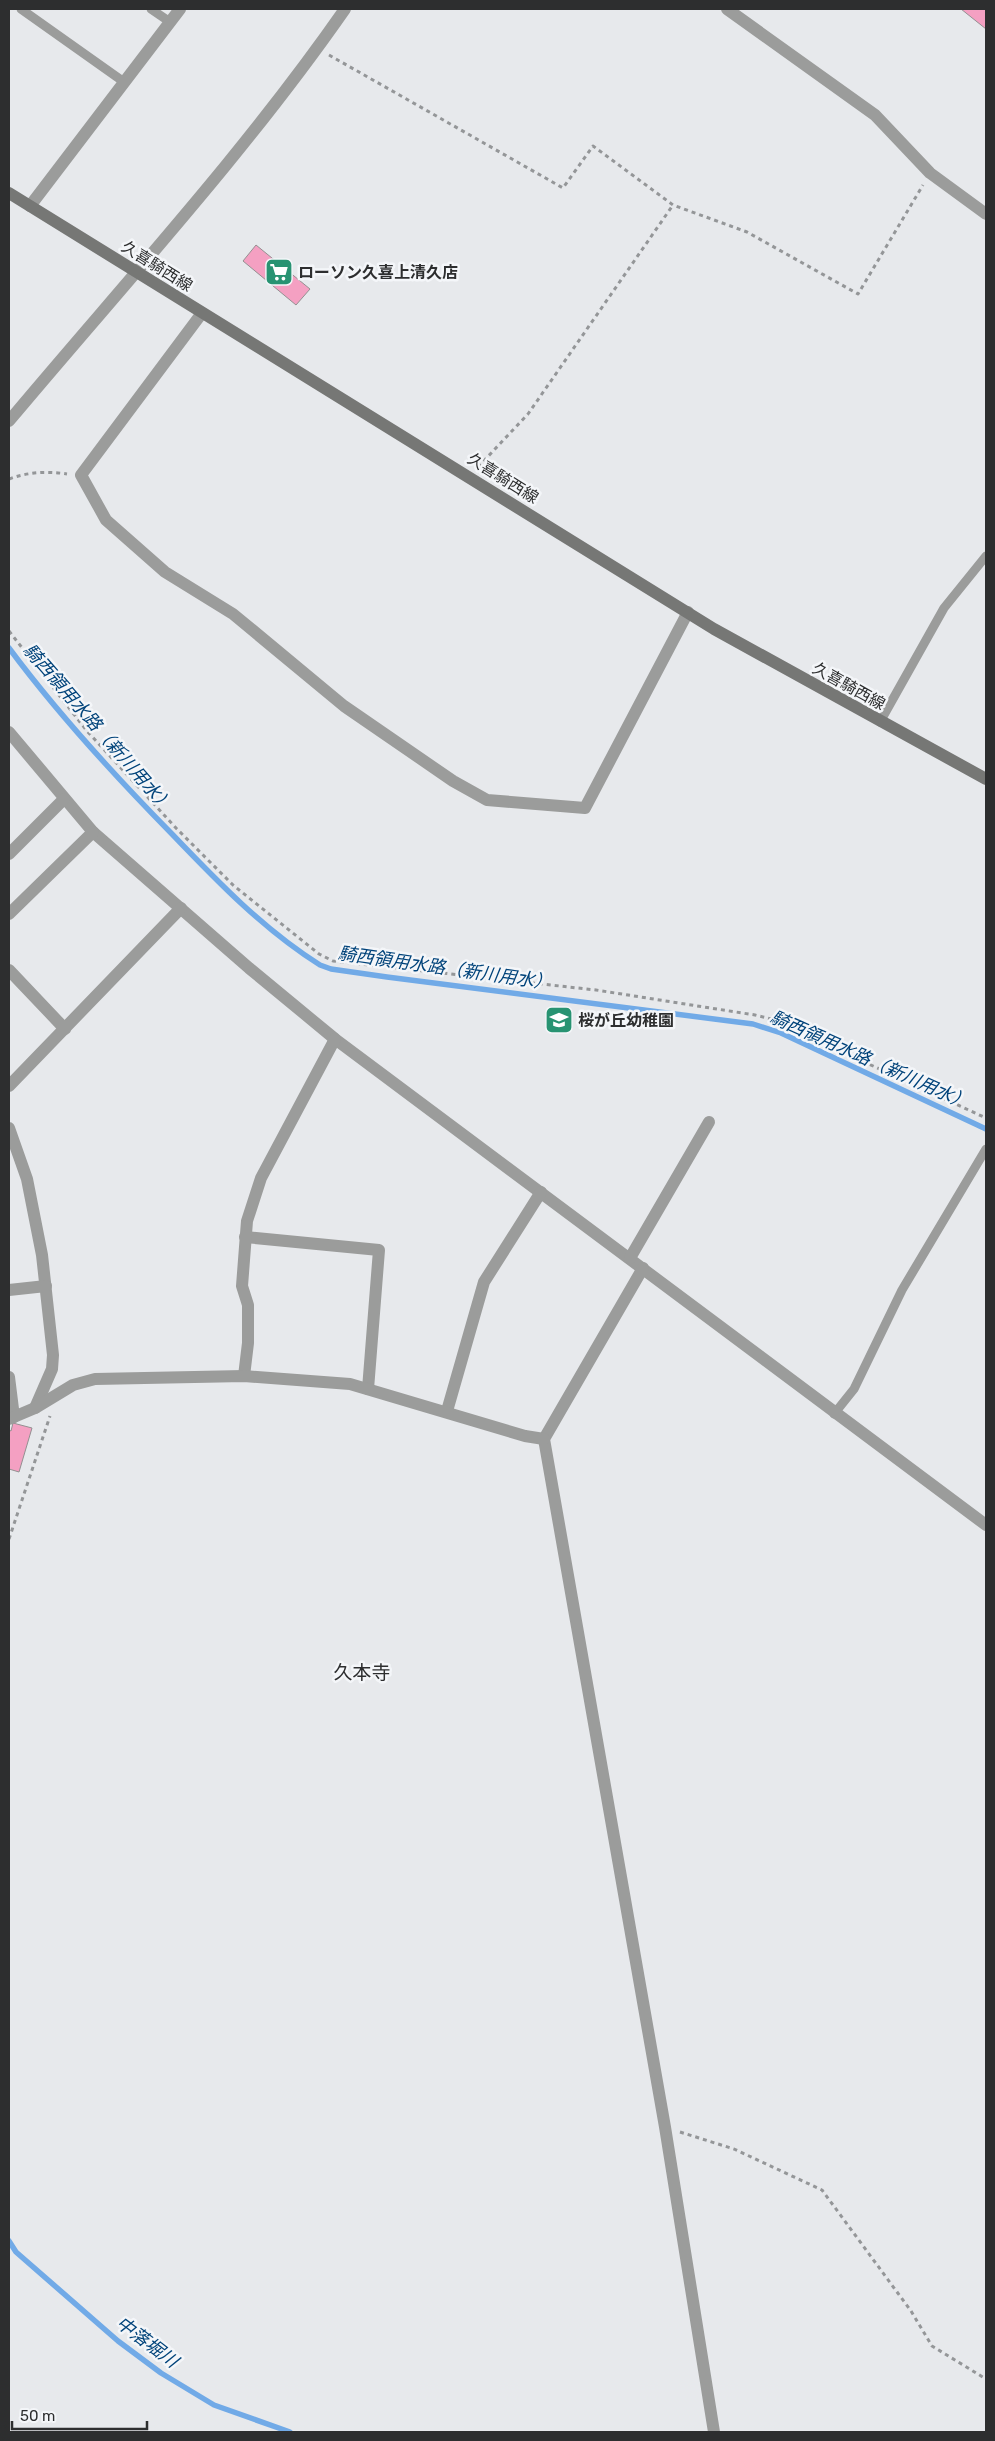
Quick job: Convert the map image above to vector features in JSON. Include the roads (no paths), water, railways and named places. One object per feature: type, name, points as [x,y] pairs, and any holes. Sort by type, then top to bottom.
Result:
[{"type":"main road","name":"久喜騎西線","points":[[9,193],[688,612],[880,722],[986,779]]},
{"type":"street","points":[[30,206],[180,9]]},
{"type":"street","points":[[9,420],[222,170],[345,9]]},
{"type":"street","points":[[727,9],[875,115],[930,173],[986,214]]},
{"type":"street","points":[[202,313],[81,475],[106,520],[165,572],[233,614],[344,706],[453,781],[488,800],[585,808],[688,612]]},
{"type":"street","points":[[11,741],[93,832],[335,1039],[630,1258],[834,1414],[986,1525]]},
{"type":"street","points":[[9,854],[64,799]]},
{"type":"street","points":[[9,914],[93,832]]},
{"type":"street","points":[[9,1086],[181,908]]},
{"type":"street","points":[[9,970],[65,1028]]},
{"type":"street","points":[[244,1376],[248,1343],[248,1305],[242,1286],[247,1221],[262,1178],[335,1039]]},
{"type":"street","points":[[630,1258],[709,1122]]},
{"type":"street","points":[[9,1128],[27,1179],[42,1255],[53,1355],[52,1369],[35,1408]]},
{"type":"street","points":[[447,1411],[484,1282],[541,1192]]},
{"type":"street","points":[[245,1237],[379,1250],[368,1389]]},
{"type":"street","points":[[642,1268],[544,1439],[665,2127],[714,2432]]},
{"type":"street","points":[[9,1290],[46,1286]]},
{"type":"street","points":[[9,1377],[11,1418],[35,1408],[73,1385],[95,1379],[244,1376],[350,1384],[447,1411],[525,1436],[544,1439]]},
{"type":"lane","points":[[21,9],[124,82]]},
{"type":"lane","points":[[151,9],[170,22]]},
{"type":"lane","points":[[880,722],[944,608],[986,556]]},
{"type":"lane","points":[[834,1414],[854,1389],[902,1290],[986,1150]]},
{"type":"waterway","name":"騎西領用水路（新川用水）","points":[[9,648],[87,744],[206,869],[260,921],[320,965],[331,969],[387,977],[753,1024],[781,1033],[986,1129]]},
{"type":"waterway","name":"中落堀川","points":[[9,2241],[16,2252],[118,2341],[161,2373],[214,2405],[290,2432]]},
{"type":"place","name":"ローソン久喜上清久店","points":[[279,272]]},
{"type":"place","name":"桜が丘幼稚園","points":[[559,1020]]},
{"type":"district","name":"久本寺","points":[[362,1672]]}]
